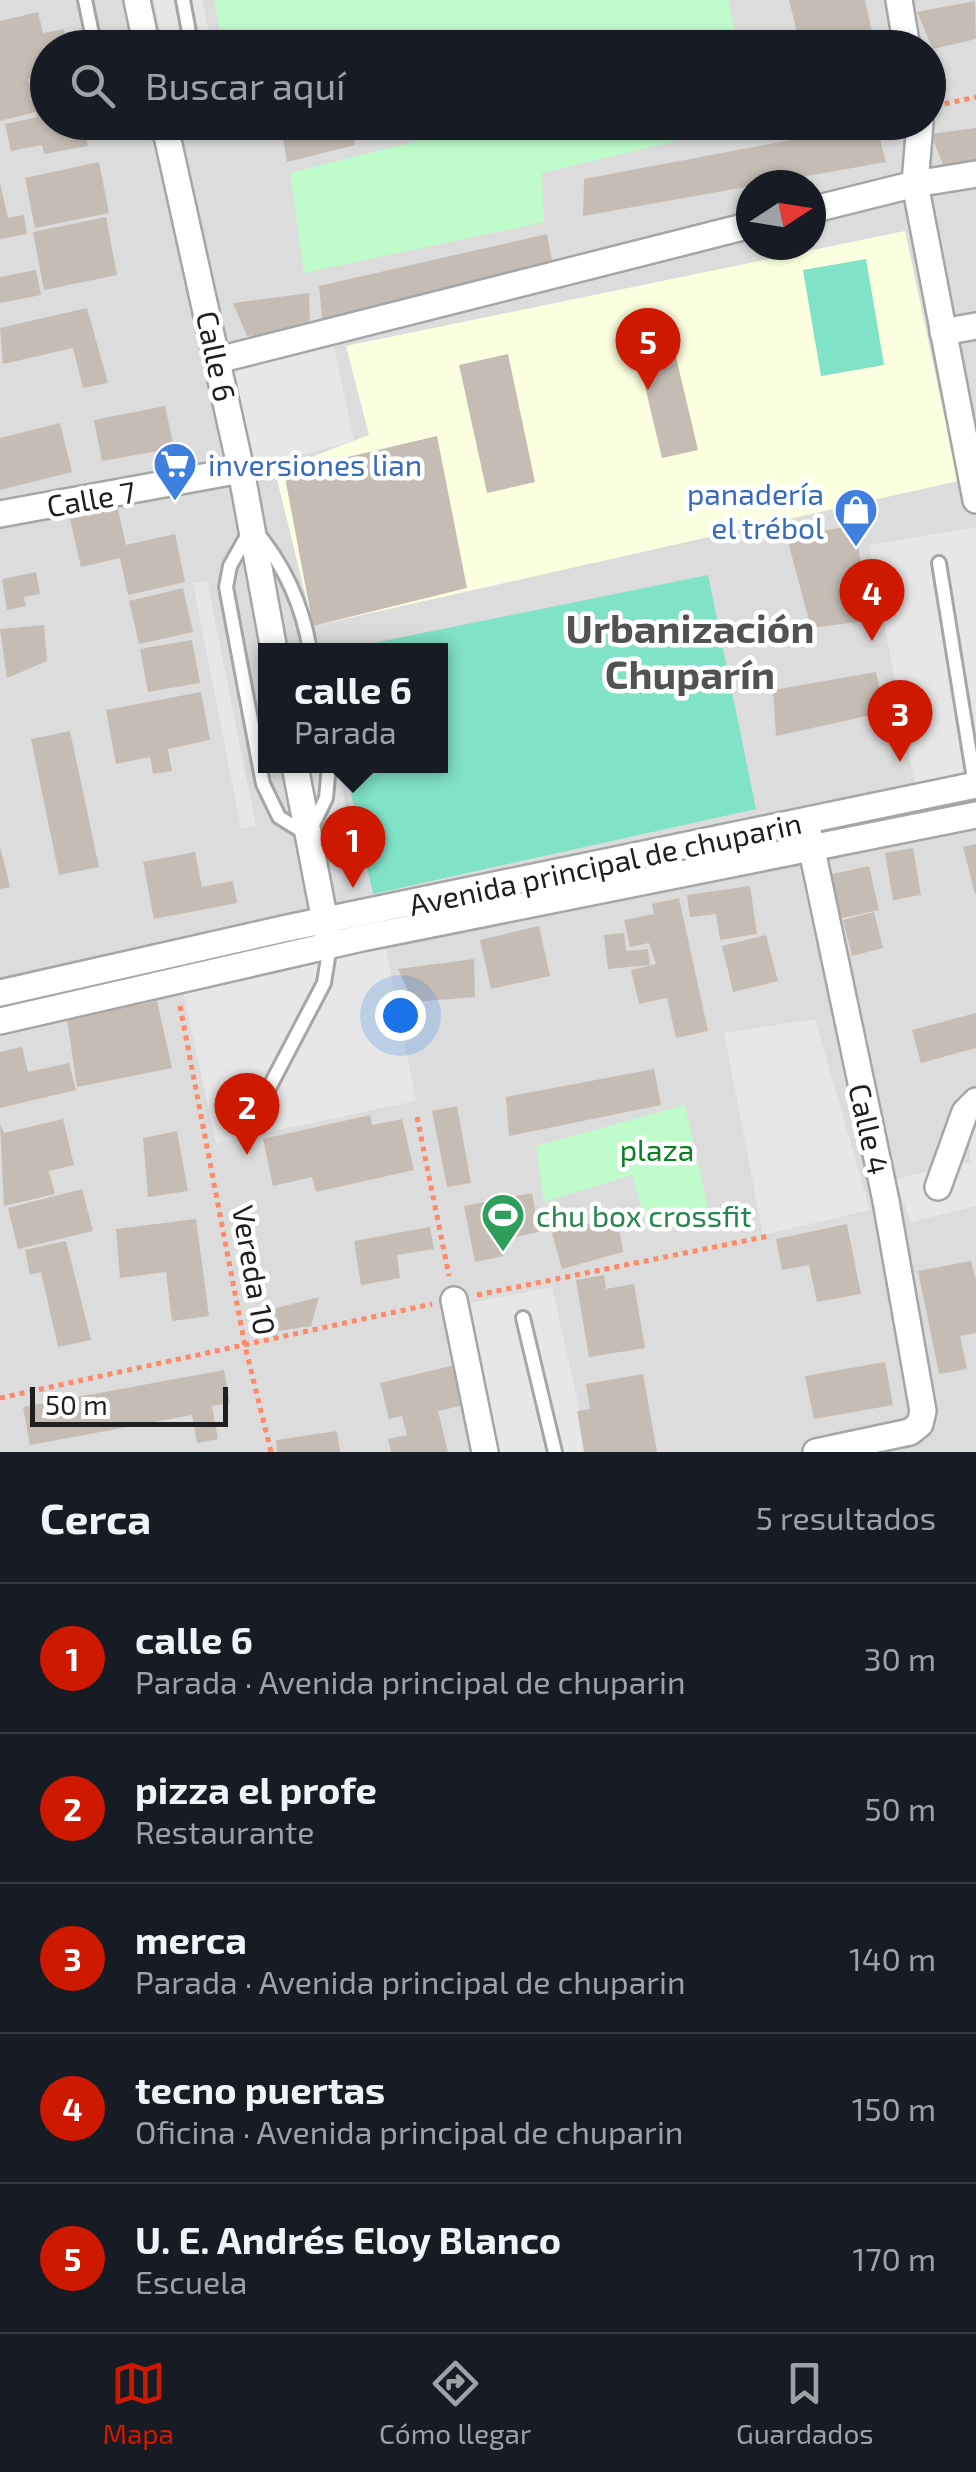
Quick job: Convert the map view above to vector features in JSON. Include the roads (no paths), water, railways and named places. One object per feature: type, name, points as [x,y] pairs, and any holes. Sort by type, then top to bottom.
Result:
[{"type":"street","points":[[137,0],[144,30]]},
{"type":"street","points":[[898,0],[904,30]]},
{"type":"street","name":"Calle 6","points":[[172,140],[241,470],[273,643]]},
{"type":"street","points":[[919,140],[915,184],[976,500]]},
{"type":"street","points":[[826,206],[915,184],[976,174]]},
{"type":"street","points":[[218,360],[736,230]]},
{"type":"street","points":[[943,332],[976,326]]},
{"type":"street","name":"Calle 7","points":[[0,514],[241,470]]},
{"type":"street","points":[[296,773],[327,933]]},
{"type":"street","name":"Avenida principal de chuparin","points":[[0,1021],[174,978],[327,933],[976,785]]},
{"type":"street","name":"Avenida principal de chuparin","points":[[0,993],[812,848],[976,815]]},
{"type":"street","name":"Calle 4","points":[[806,822],[886,1202],[922,1412],[920,1424],[910,1432],[816,1452]]},
{"type":"street","points":[[938,1187],[965,1112],[976,1101]]},
{"type":"street","points":[[454,1300],[485,1452]]},
{"type":"lane","points":[[85,0],[91,30]]},
{"type":"lane","points":[[184,0],[189,30]]},
{"type":"lane","points":[[258,758],[226,588],[230,566],[252,527],[277,555],[300,606],[308,643]]},
{"type":"lane","points":[[939,562],[976,785]]},
{"type":"lane","points":[[261,773],[279,817],[308,835],[326,798],[328,773]]},
{"type":"lane","points":[[260,1105],[324,984],[327,933]]},
{"type":"lane","points":[[523,1318],[556,1452]]},
{"type":"place","name":"U. E. Andrés Eloy Blanco","points":[[648,390]]},
{"type":"place","name":"inversiones lian","points":[[175,502]]},
{"type":"place","name":"panadería el trébol","points":[[856,548]]},
{"type":"place","name":"tecno puertas","points":[[872,641]]},
{"type":"place","name":"merca","points":[[900,762]]},
{"type":"place","name":"calle 6","points":[[353,888]]},
{"type":"place","name":"pizza el profe","points":[[247,1155]]},
{"type":"place","name":"chu box crossfit","points":[[503,1253]]},
{"type":"district","name":"Urbanización Chuparín","points":[[690,650]]},
{"type":"park label","name":"plaza","points":[[657,1149]]}]
